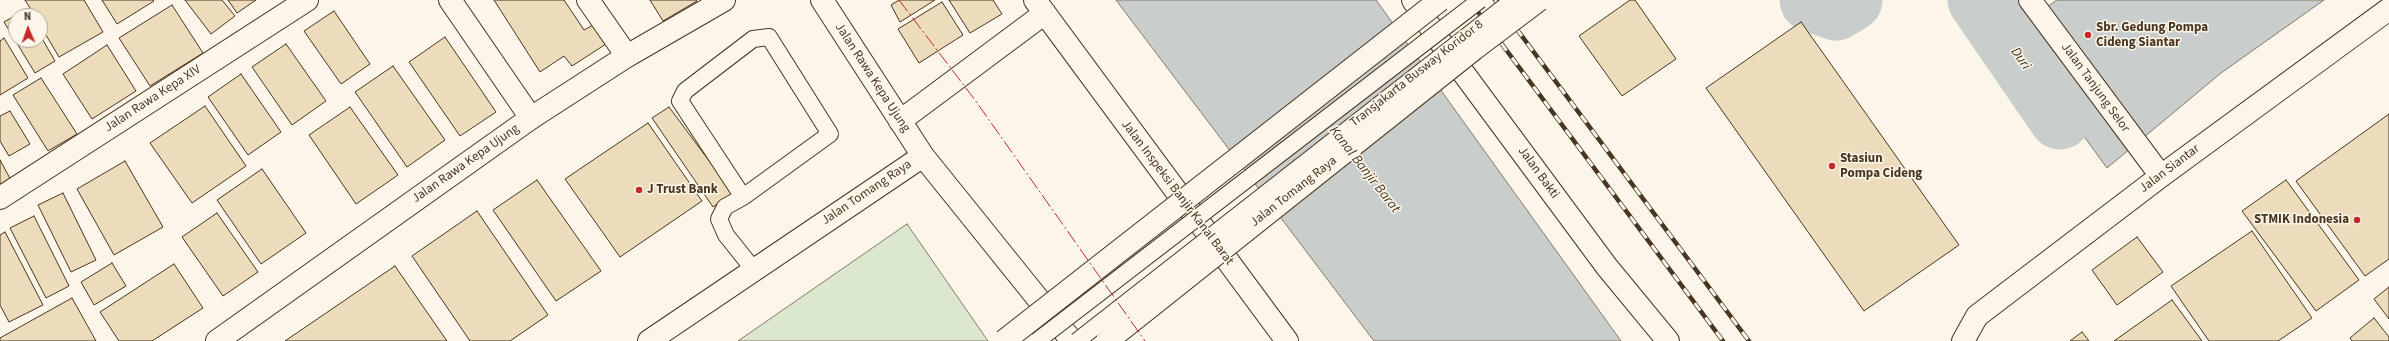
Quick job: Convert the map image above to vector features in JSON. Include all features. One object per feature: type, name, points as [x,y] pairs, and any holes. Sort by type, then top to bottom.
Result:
[{"type":"street","name":"Jalan Rawa Kepa XIV","points":[[0,198],[307,0]]},
{"type":"street","points":[[450,0],[531,118]]},
{"type":"street","points":[[588,0],[628,56]]},
{"type":"street","name":"Jalan Rawa Kepa Ujung","points":[[217,341],[531,118],[628,56],[724,0]]},
{"type":"street","name":"Jalan Rawa Kepa Ujung","points":[[822,0],[923,156]]},
{"type":"street","name":"Jalan Bakti","points":[[1413,0],[1436,36],[1607,267],[1668,341]]},
{"type":"street","points":[[1004,341],[1440,0]]},
{"type":"street","name":"Jalan Tomang Raya","points":[[1107,341],[1474,49],[1539,0]]},
{"type":"street","name":"Jalan Tanjung Selor","points":[[2034,5],[2156,170]]},
{"type":"street","points":[[900,121],[1040,7]]},
{"type":"street","name":"Jalan Inspeksi Banjir Kanal Barat","points":[[1040,7],[1286,341]]},
{"type":"street","name":"Jalan Siantar","points":[[1963,341],[1977,316],[2156,170],[2389,9]]},
{"type":"street","name":"Jalan Tomang Raya","points":[[649,341],[923,156],[944,184],[1072,341]]},
{"type":"lane","name":"Transjakarta Busway Koridor 8","points":[[1037,341],[1480,0]]},
{"type":"lane","name":"Transjakarta Busway Koridor 8","points":[[1077,341],[1513,0]]},
{"type":"lane","points":[[743,197],[680,101],[685,91],[753,39],[768,37],[830,134],[743,197],[725,207],[720,219],[726,235],[754,270]]},
{"type":"green space","points":[[907,224],[988,341],[738,341]]},
{"type":"water","name":"Kanal Banjir Barat","points":[[1116,0],[1376,0],[1621,341],[1374,341]]},
{"type":"water","points":[[2057,0],[2324,0],[2221,73],[2107,168],[2009,33]]},
{"type":"building","points":[[25,0],[84,0],[103,32],[59,57],[48,38],[48,8],[30,8]]},
{"type":"building","points":[[102,0],[153,0],[154,1],[117,24]]},
{"type":"building","points":[[185,0],[222,0],[235,16],[211,34]]},
{"type":"building","points":[[228,0],[256,0],[237,13]]},
{"type":"building","points":[[494,0],[564,0],[584,30],[593,25],[606,44],[572,66],[564,56],[540,72]]},
{"type":"building","points":[[650,0],[696,0],[697,1],[663,21]]},
{"type":"building","points":[[899,0],[935,0],[900,22],[891,5]]},
{"type":"building","points":[[949,0],[993,0],[1002,14],[970,33]]},
{"type":"building","points":[[1630,0],[1635,0],[1676,59],[1622,96],[1579,36]]},
{"type":"building","points":[[942,2],[963,35],[919,63],[898,29]]},
{"type":"building","points":[[172,5],[203,53],[150,86],[119,38]]},
{"type":"building","points":[[334,11],[370,64],[341,84],[304,31]]},
{"type":"building","points":[[8,20],[8,29],[4,22]]},
{"type":"building","name":"Stasiun Pompa Cideng","points":[[1801,22],[1959,245],[1864,311],[1706,88]]},
{"type":"building","points":[[445,37],[496,112],[460,136],[409,62]]},
{"type":"building","points":[[4,38],[8,45],[8,48],[10,48],[28,78],[0,95],[0,41]]},
{"type":"building","points":[[286,44],[326,101],[292,125],[252,67]]},
{"type":"building","points":[[107,45],[136,91],[92,119],[63,74]]},
{"type":"building","points":[[20,48],[48,48],[55,61],[35,73]]},
{"type":"building","points":[[393,66],[445,140],[407,167],[355,92]]},
{"type":"building","points":[[241,74],[281,132],[248,155],[208,97]]},
{"type":"building","points":[[41,78],[77,134],[48,151],[13,95]]},
{"type":"building","points":[[205,106],[246,166],[192,203],[150,143]]},
{"type":"building","points":[[350,107],[398,175],[356,204],[309,135]]},
{"type":"building","points":[[669,107],[733,193],[713,207],[652,118]]},
{"type":"building","points":[[10,111],[30,144],[9,156],[0,141],[0,116]]},
{"type":"building","name":"STMIK Indonesia","points":[[2389,114],[2389,259],[2365,276],[2296,181]]},
{"type":"building","points":[[648,123],[702,201],[620,257],[565,179]]},
{"type":"building","points":[[0,160],[13,184],[0,191]]},
{"type":"building","points":[[125,161],[163,227],[114,255],[77,189]]},
{"type":"building","points":[[262,169],[306,233],[261,264],[217,200]]},
{"type":"building","points":[[537,180],[601,271],[556,301],[493,210]]},
{"type":"building","points":[[2286,180],[2359,280],[2316,311],[2242,211]]},
{"type":"building","points":[[63,193],[96,260],[71,272],[38,205]]},
{"type":"building","points":[[477,211],[548,315],[510,341],[470,341],[412,256]]},
{"type":"building","points":[[217,213],[258,272],[223,296],[182,237]]},
{"type":"building","points":[[34,216],[69,286],[46,298],[10,228]]},
{"type":"building","points":[[2252,231],[2312,318],[2278,341],[2209,341],[2171,286]]},
{"type":"building","points":[[5,232],[43,305],[9,322],[0,305],[0,235]]},
{"type":"building","points":[[2137,237],[2163,272],[2117,305],[2092,270]]},
{"type":"building","points":[[112,263],[126,286],[94,305],[81,282]]},
{"type":"building","points":[[174,264],[203,308],[152,341],[119,341],[100,312]]},
{"type":"building","points":[[395,266],[447,341],[285,341]]},
{"type":"building","points":[[2389,287],[2389,319],[2374,299]]},
{"type":"building","points":[[72,298],[96,341],[0,341],[0,338]]},
{"type":"building","points":[[2172,300],[2202,341],[2114,341]]},
{"type":"building","points":[[2374,318],[2389,337],[2389,341],[2352,341],[2350,338]]},
{"type":"building","points":[[2082,332],[2089,341],[2070,341]]},
{"type":"waterway","name":"Duri","points":[[1811,0],[1836,9],[1851,0]]},
{"type":"waterway","name":"Duri","points":[[1979,0],[2060,118]]},
{"type":"railway","points":[[1469,0],[1723,341]]},
{"type":"railway","points":[[1495,0],[1749,341]]},
{"type":"power","points":[[899,0],[975,100],[1145,341]]},
{"type":"place","name":"Sbr. Gedung Pompa Cideng Siantar","points":[[2088,35]]},
{"type":"place","name":"Stasiun Pompa Cideng","points":[[1832,166]]},
{"type":"place","name":"J Trust Bank","points":[[639,190]]},
{"type":"place","name":"STMIK Indonesia","points":[[2357,220]]}]
